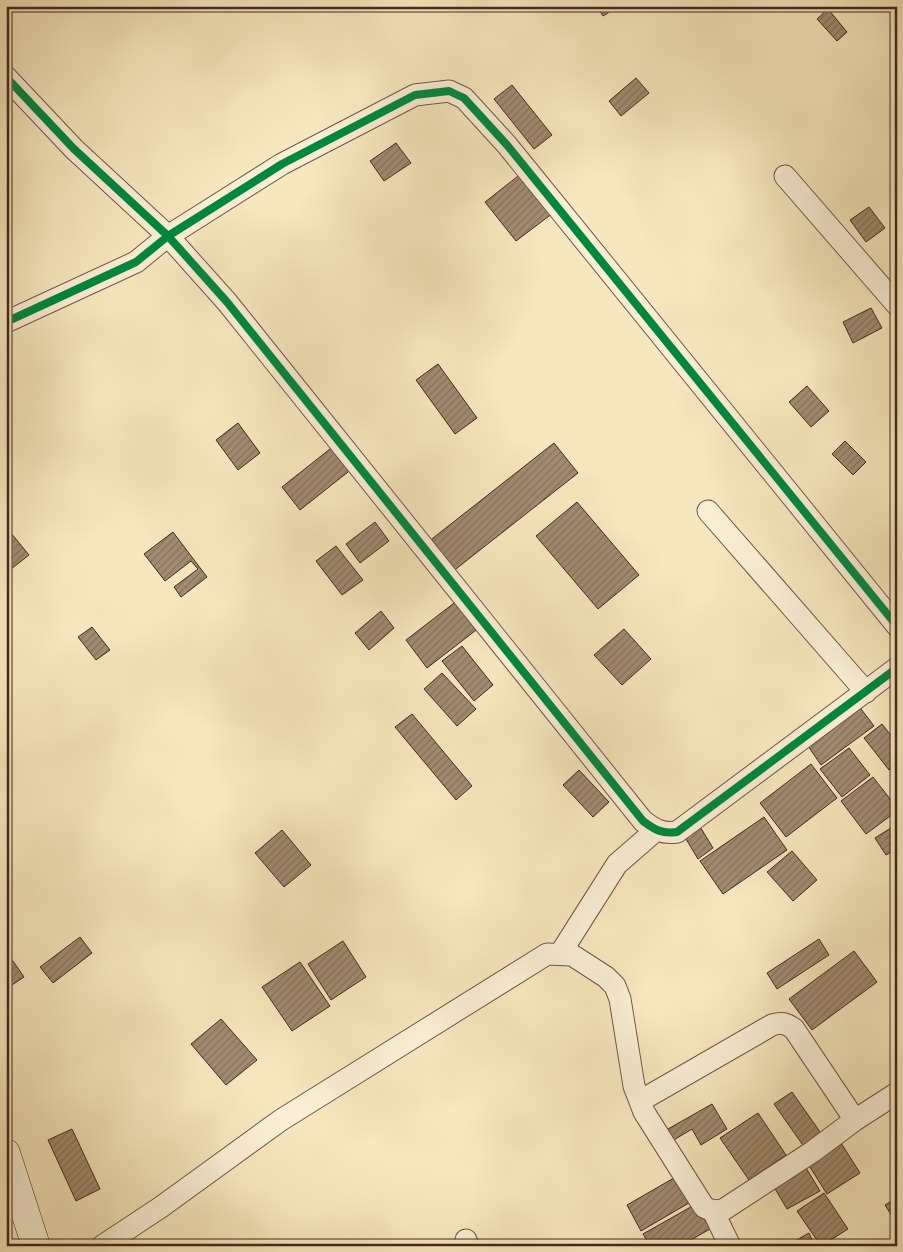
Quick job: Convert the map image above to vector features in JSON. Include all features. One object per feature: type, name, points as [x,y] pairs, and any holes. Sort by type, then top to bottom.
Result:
[{"type":"street","points":[[6,78],[74,149],[168,236],[227,302],[643,821],[655,831],[666,834],[677,832],[897,668]]},
{"type":"street","points":[[6,322],[136,262],[168,236],[282,164],[415,95],[449,91],[464,98],[507,144],[897,626]]},
{"type":"street","points":[[785,176],[897,305]]},
{"type":"street","points":[[708,511],[866,692]]},
{"type":"street","points":[[560,954],[617,864],[655,831]]},
{"type":"street","points":[[102,1246],[162,1208],[281,1120],[546,954],[572,955],[606,977],[615,986],[620,999],[634,1086],[640,1101],[649,1121],[704,1207],[712,1211],[723,1210],[812,1152],[855,1120],[897,1093]]},
{"type":"street","points":[[640,1101],[772,1025],[779,1023],[787,1024],[794,1029],[855,1120]]},
{"type":"street","points":[[6,1153],[14,1200],[36,1246]]},
{"type":"street","points":[[712,1211],[730,1246]]},
{"type":"building","points":[[597,6],[615,6],[616,8],[603,16]]},
{"type":"building","points":[[828,9],[847,32],[837,41],[817,19]]},
{"type":"building","points":[[636,78],[649,93],[621,116],[609,101]]},
{"type":"building","points":[[512,85],[552,135],[534,149],[494,99]]},
{"type":"building","points":[[396,143],[411,163],[384,181],[370,161]]},
{"type":"building","points":[[522,173],[553,213],[516,241],[485,202]]},
{"type":"building","points":[[869,207],[885,228],[866,242],[850,220]]},
{"type":"building","points":[[871,308],[882,328],[853,343],[843,322]]},
{"type":"building","points":[[438,364],[477,418],[455,434],[416,380]]},
{"type":"building","points":[[807,386],[829,411],[811,427],[789,402]]},
{"type":"building","points":[[238,423],[260,453],[238,470],[216,440]]},
{"type":"building","points":[[845,441],[866,462],[853,475],[832,454]]},
{"type":"building","points":[[554,443],[578,473],[452,572],[428,542]]},
{"type":"building","points":[[335,445],[353,468],[300,510],[282,487]]},
{"type":"building","points":[[577,502],[639,575],[598,609],[536,536]]},
{"type":"building","points":[[375,522],[389,541],[360,563],[346,544]]},
{"type":"building","points":[[6,527],[29,555],[6,573]]},
{"type":"building","points":[[173,532],[207,577],[181,597],[174,587],[198,569],[191,561],[165,581],[144,554]]},
{"type":"building","points":[[336,546],[363,580],[342,595],[316,561]]},
{"type":"building","points":[[458,600],[480,627],[427,668],[406,640]]},
{"type":"building","points":[[381,611],[394,628],[369,650],[355,633]]},
{"type":"building","points":[[92,627],[110,650],[96,660],[78,637]]},
{"type":"building","points":[[624,629],[651,659],[622,685],[594,655]]},
{"type":"building","points":[[462,646],[493,685],[474,701],[442,661]]},
{"type":"building","points":[[442,673],[476,709],[457,726],[424,689]]},
{"type":"building","points":[[858,705],[874,726],[821,765],[808,746]]},
{"type":"building","points":[[412,714],[472,786],[456,800],[395,727]]},
{"type":"building","points":[[882,724],[897,743],[897,764],[889,770],[864,738]]},
{"type":"building","points":[[849,748],[870,775],[842,797],[820,769]]},
{"type":"building","points":[[811,764],[837,798],[786,837],[760,803]]},
{"type":"building","points":[[579,770],[609,802],[593,817],[563,785]]},
{"type":"building","points":[[873,777],[897,808],[897,811],[866,834],[841,801]]},
{"type":"building","points":[[764,817],[787,850],[723,894],[700,861]]},
{"type":"building","points":[[897,824],[897,849],[886,855],[875,838]]},
{"type":"building","points":[[699,825],[713,848],[698,859],[683,834]]},
{"type":"building","points":[[282,830],[311,865],[284,887],[255,853]]},
{"type":"building","points":[[792,851],[817,880],[793,901],[767,872]]},
{"type":"building","points":[[80,937],[92,953],[53,983],[40,967]]},
{"type":"building","points":[[819,939],[829,955],[777,989],[767,973]]},
{"type":"building","points":[[343,941],[366,977],[331,1000],[308,964]]},
{"type":"building","points":[[6,951],[24,977],[6,989]]},
{"type":"building","points":[[854,951],[877,982],[812,1030],[789,999]]},
{"type":"building","points":[[300,962],[330,1006],[292,1031],[262,987]]},
{"type":"building","points":[[221,1019],[257,1060],[226,1085],[191,1044]]},
{"type":"building","points":[[792,1092],[825,1139],[807,1151],[774,1104]]},
{"type":"building","points":[[712,1104],[727,1129],[701,1145],[692,1129],[667,1144],[661,1133]]},
{"type":"building","points":[[758,1113],[786,1155],[749,1180],[720,1138]]},
{"type":"building","points":[[72,1129],[100,1189],[76,1201],[48,1140]]},
{"type":"building","points":[[841,1143],[860,1173],[827,1194],[808,1164]]},
{"type":"building","points":[[803,1163],[820,1191],[787,1209],[771,1182]]},
{"type":"building","points":[[679,1175],[694,1200],[641,1231],[627,1205]]},
{"type":"building","points":[[824,1193],[848,1229],[821,1246],[797,1211]]},
{"type":"building","points":[[897,1198],[897,1224],[885,1205]]},
{"type":"building","points":[[696,1204],[710,1229],[680,1246],[650,1246],[643,1234]]},
{"type":"building","points":[[809,1233],[815,1246],[786,1246]]},
{"type":"cycle path","points":[[6,77],[74,149],[168,236],[227,302],[643,821],[651,827],[663,832],[677,832],[897,668]]},
{"type":"cycle path","points":[[6,322],[136,262],[168,236],[282,164],[415,95],[449,91],[464,98],[507,145],[897,626]]}]
